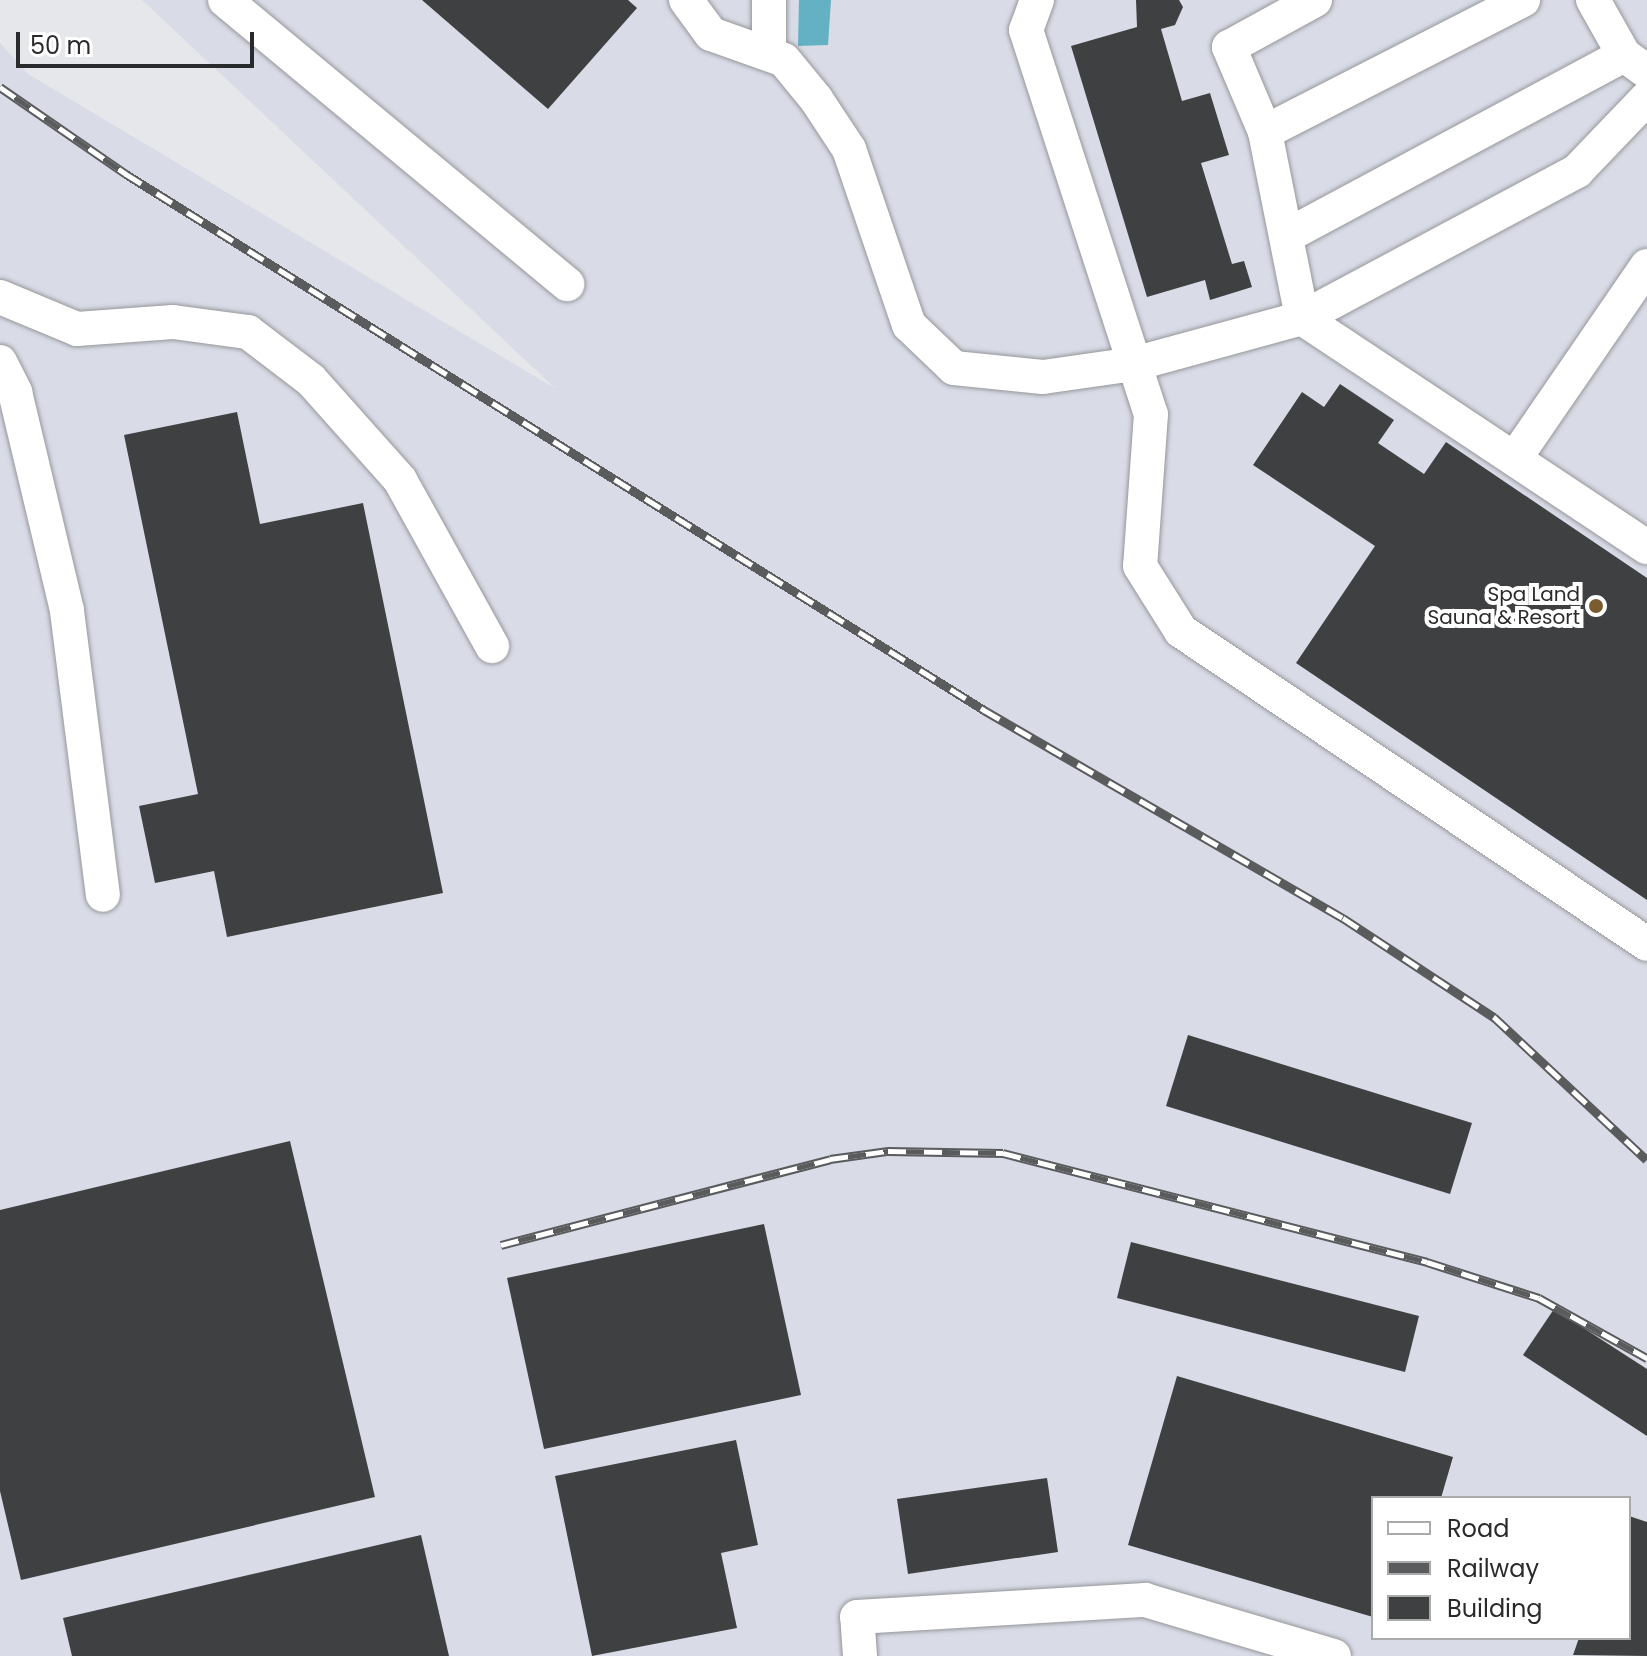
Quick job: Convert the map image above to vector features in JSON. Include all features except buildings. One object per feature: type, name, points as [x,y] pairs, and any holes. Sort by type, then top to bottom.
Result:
[{"type":"lane","points":[[225,0],[567,284]]},
{"type":"lane","points":[[686,0],[711,34],[784,60],[849,149],[909,325],[954,368],[1043,377],[1134,364],[1302,318],[1577,171],[1647,98]]},
{"type":"lane","points":[[769,0],[769,54]]},
{"type":"lane","points":[[1037,0],[1026,30],[1151,414],[1140,566],[1181,631],[1647,944]]},
{"type":"lane","points":[[1315,0],[1229,47],[1265,132],[1290,234],[1302,318],[1647,547]]},
{"type":"lane","points":[[1265,132],[1523,0]]},
{"type":"lane","points":[[1290,234],[1636,63],[1593,0]]},
{"type":"lane","points":[[1515,458],[1647,266]]},
{"type":"lane","points":[[0,297],[77,329],[173,322],[248,332],[311,380],[400,480],[492,646]]},
{"type":"lane","points":[[0,362],[15,392],[67,611],[103,895]]},
{"type":"lane","points":[[860,1656],[857,1617],[1145,1600],[1334,1656]]},
{"type":"shaded area","points":[[142,0],[1647,0],[1647,1656],[0,1656],[0,43],[28,74],[556,389]]},
{"type":"water","points":[[799,0],[831,0],[828,45],[798,46]]},
{"type":"railway","points":[[0,87],[126,174],[984,710],[1343,918],[1494,1017],[1647,1160]]},
{"type":"railway","points":[[501,1245],[830,1159],[888,1151],[1003,1153],[1427,1262],[1539,1298],[1647,1358]]},
{"type":"place","name":"Spa Land Sauna & Resort","points":[[1596,606]]}]
